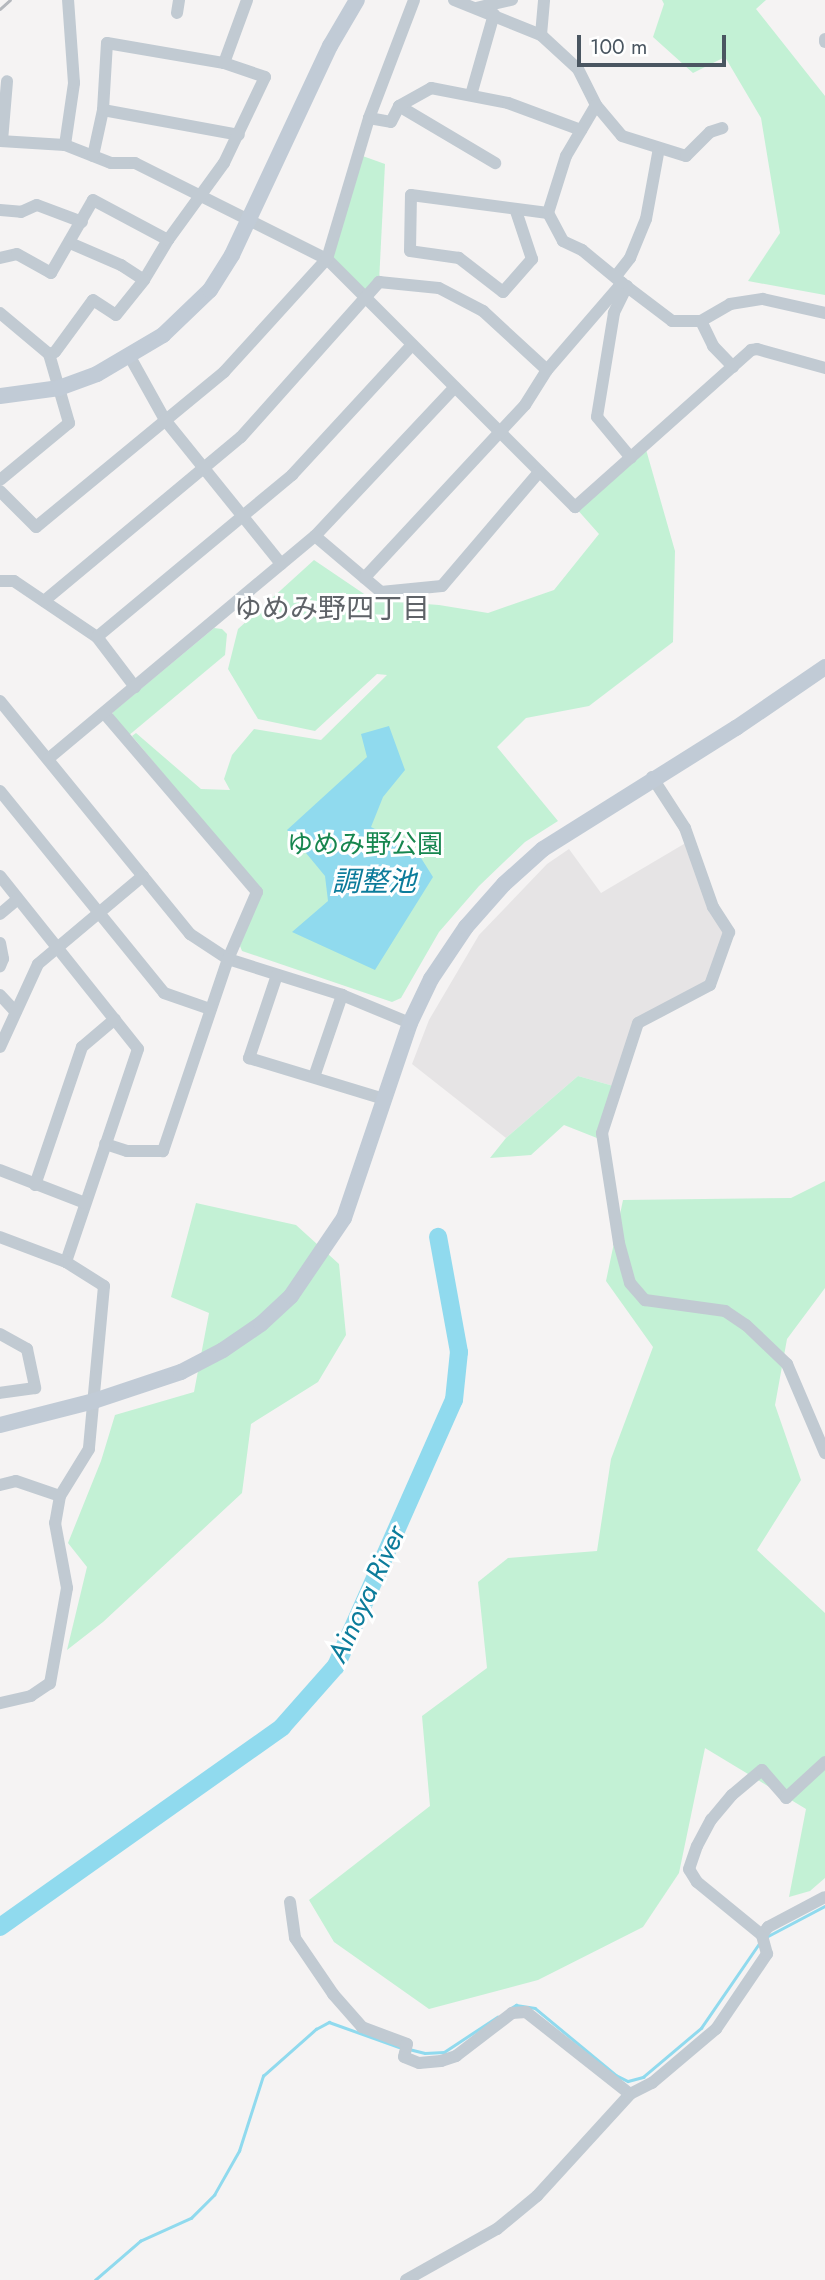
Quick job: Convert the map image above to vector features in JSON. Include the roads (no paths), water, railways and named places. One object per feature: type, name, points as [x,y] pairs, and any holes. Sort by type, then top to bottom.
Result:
[{"type":"street","points":[[65,145],[74,83],[68,0]]},
{"type":"street","points":[[224,63],[247,0]]},
{"type":"street","points":[[0,396],[59,388],[97,374],[130,357],[163,335],[210,290],[250,219],[330,46],[357,0]]},
{"type":"street","points":[[0,491],[36,527],[224,372],[327,259],[369,118],[414,0]]},
{"type":"street","points":[[454,0],[471,4],[541,34],[579,69],[596,105],[622,136],[686,156],[710,132],[722,128]]},
{"type":"street","points":[[471,4],[512,0]]},
{"type":"street","points":[[541,34],[544,0]]},
{"type":"street","points":[[471,95],[494,14]]},
{"type":"street","points":[[49,354],[55,352],[93,300],[116,315],[144,280],[197,196],[224,163],[265,77],[224,63],[107,43],[103,110],[93,156]]},
{"type":"street","points":[[7,82],[1,141],[65,145],[111,163],[135,163],[327,259],[575,507],[751,350],[757,349],[825,368]]},
{"type":"street","points":[[369,118],[391,122],[399,106],[431,88],[508,103],[581,131]]},
{"type":"street","points":[[596,105],[566,156],[548,213],[563,241],[582,250],[672,321],[701,321],[730,304],[763,299],[825,313]]},
{"type":"street","points":[[399,106],[495,163]]},
{"type":"street","points":[[103,110],[239,135]]},
{"type":"street","points":[[631,458],[597,417],[614,313],[622,282],[646,219],[659,148]]},
{"type":"street","points":[[516,211],[532,260],[503,292],[459,258],[410,251],[411,195],[516,211],[548,213]]},
{"type":"street","points":[[0,258],[17,254],[51,273],[93,200],[168,240]]},
{"type":"street","points":[[0,210],[21,212],[37,205],[82,222]]},
{"type":"street","points":[[70,243],[121,265],[144,280]]},
{"type":"street","points":[[44,601],[240,437],[379,282],[439,288],[483,311],[547,370]]},
{"type":"street","points":[[364,578],[525,405],[547,370],[622,282]]},
{"type":"street","points":[[0,313],[49,354],[69,423],[0,480]]},
{"type":"street","points":[[701,321],[713,346],[733,367]]},
{"type":"street","points":[[97,637],[292,475],[412,345]]},
{"type":"street","points":[[130,357],[165,420],[202,470],[281,565]]},
{"type":"street","points":[[48,759],[316,536],[455,387]]},
{"type":"street","points":[[316,536],[381,592],[442,586],[540,472]]},
{"type":"street","points":[[0,581],[14,581],[97,637],[135,687]]},
{"type":"street","points":[[0,1425],[94,1401],[181,1372],[223,1350],[261,1324],[291,1296],[319,1259],[344,1218],[361,1175],[410,1023],[431,979],[466,927],[504,884],[542,849],[652,777],[736,728],[825,667]]},
{"type":"street","points":[[0,701],[190,934],[228,959],[342,995],[410,1023]]},
{"type":"street","points":[[105,713],[257,892],[228,959],[163,1151],[127,1151],[105,1144]]},
{"type":"street","points":[[652,777],[685,828],[713,907],[729,932],[710,985],[638,1023],[602,1133],[619,1243],[630,1283],[645,1300],[725,1311],[746,1325],[787,1364],[825,1453]]},
{"type":"street","points":[[0,791],[164,993],[210,1009]]},
{"type":"street","points":[[0,876],[138,1049],[66,1262]]},
{"type":"street","points":[[1,1040],[38,964],[143,876]]},
{"type":"street","points":[[0,914],[18,898]]},
{"type":"street","points":[[0,943],[3,959],[0,966]]},
{"type":"street","points":[[277,975],[249,1058],[384,1099]]},
{"type":"street","points":[[0,995],[16,1012]]},
{"type":"street","points":[[314,1077],[342,995]]},
{"type":"street","points":[[34,1185],[82,1047],[115,1019]]},
{"type":"street","points":[[0,1170],[85,1203]]},
{"type":"street","points":[[0,1237],[66,1262],[104,1286],[89,1449],[60,1496],[55,1524],[67,1588],[50,1683],[31,1696],[0,1703]]},
{"type":"street","points":[[0,1334],[27,1349],[35,1388],[0,1393]]},
{"type":"street","points":[[0,1485],[16,1481],[60,1496]]},
{"type":"street","points":[[406,2280],[498,2229],[537,2196],[630,2094],[652,2083],[716,2029],[767,1954],[763,1939],[697,1882],[689,1869],[697,1846],[711,1820],[732,1794],[762,1770],[786,1798],[825,1762]]},
{"type":"street","points":[[763,1939],[768,1927],[825,1897]]},
{"type":"street","points":[[290,1902],[295,1938],[333,1994],[362,2027],[407,2044],[404,2057],[419,2063],[441,2062],[456,2056],[512,2013],[526,2012],[630,2094]]},
{"type":"water","name":"調整池","points":[[389,726],[405,770],[383,797],[371,827],[416,850],[433,877],[375,970],[292,932],[328,901],[325,876],[287,830],[367,757],[361,734]]},
{"type":"waterway","name":"Ainoya River","points":[[0,1927],[282,1727],[336,1666],[454,1400],[459,1352],[438,1237]]},
{"type":"waterway","points":[[768,1936],[825,1906]]},
{"type":"waterway","points":[[511,2008],[516,2005],[535,2008],[616,2075],[628,2081],[643,2077],[701,2028],[760,1942]]},
{"type":"waterway","points":[[409,2049],[425,2053],[444,2052],[497,2017]]},
{"type":"waterway","points":[[95,2280],[140,2241],[191,2218],[214,2195],[239,2151],[263,2076],[316,2029],[329,2022],[399,2047]]},
{"type":"railway","points":[[0,9],[10,0]]},
{"type":"district","name":"ゆめみ野四丁目","points":[[332,609]]},
{"type":"park label","name":"ゆめみ野公園","points":[[365,845]]}]
